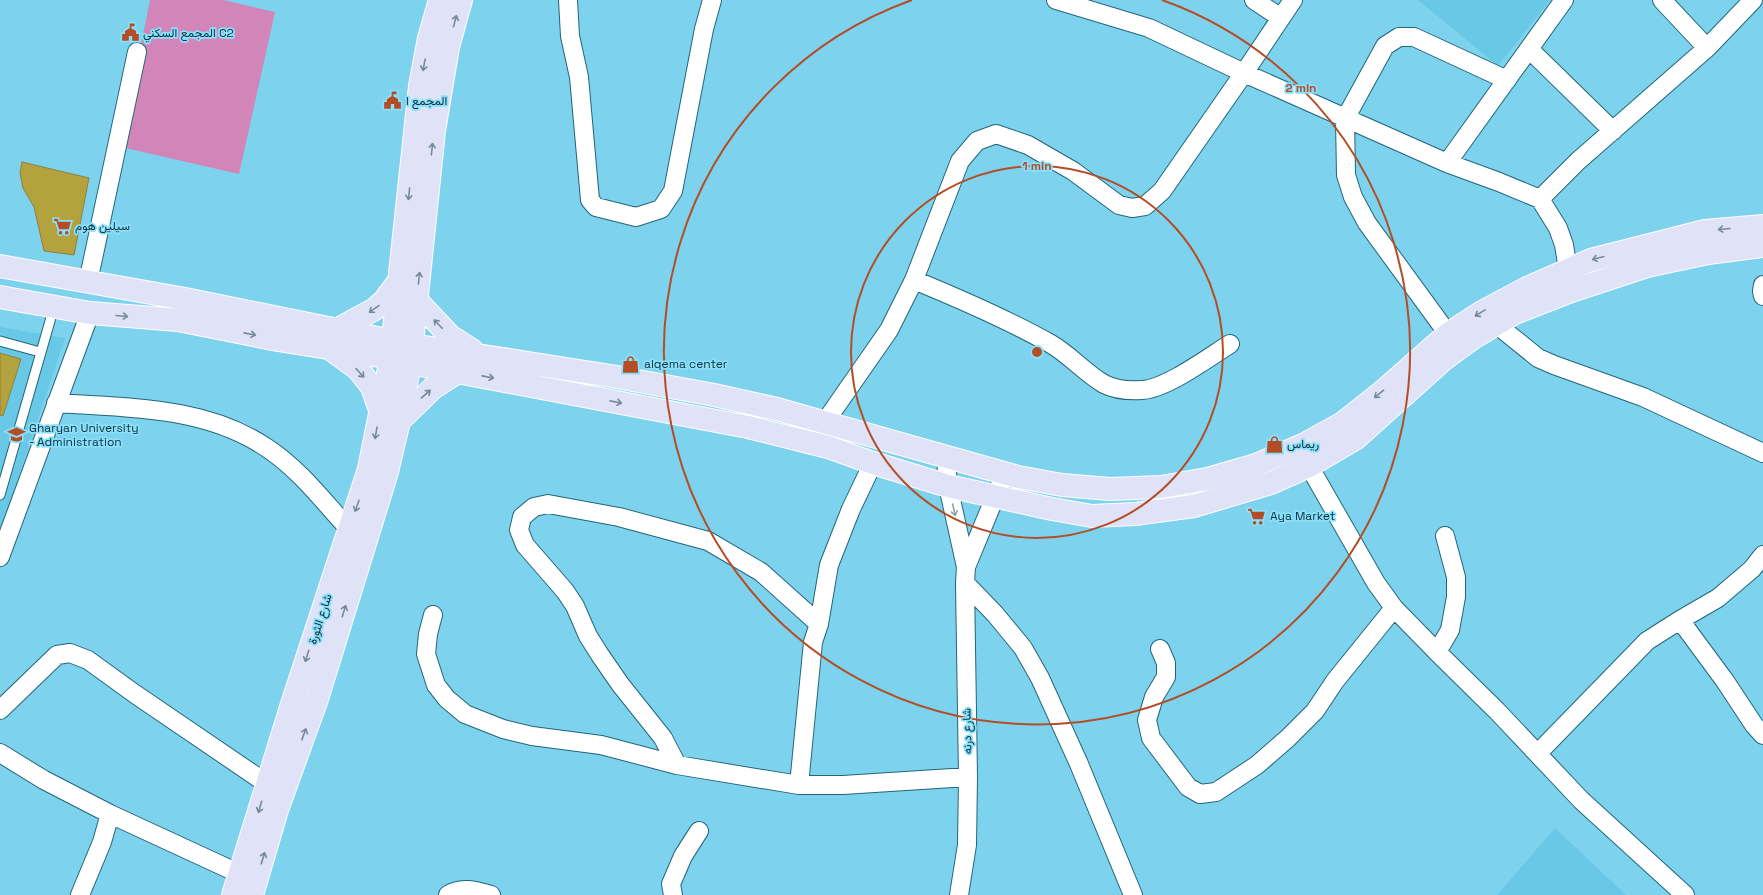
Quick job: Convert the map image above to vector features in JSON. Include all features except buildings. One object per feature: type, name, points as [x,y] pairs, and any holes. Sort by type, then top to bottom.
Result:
[{"type":"main road","points":[[402,351],[417,301],[434,130],[440,0]]},
{"type":"main road","points":[[402,351],[399,280],[420,86],[439,43],[461,0]]},
{"type":"main road","points":[[402,351],[458,372],[748,427],[828,447],[873,463],[948,486],[1052,509],[1092,516],[1136,514],[1194,506],[1271,483],[1309,466],[1355,439],[1444,359],[1496,324],[1570,281],[1591,260],[1705,231],[1763,226]]},
{"type":"main road","points":[[0,297],[90,313],[178,320],[334,339],[402,351],[480,355],[714,395],[777,409],[946,458],[1005,473],[1062,485],[1110,489],[1162,487],[1207,479],[1256,465],[1305,444],[1343,422],[1381,393],[1448,334],[1482,312],[1527,288],[1570,281],[1708,253],[1763,246]]},
{"type":"main road","points":[[0,266],[185,299],[334,339],[372,387],[380,410]]},
{"type":"main road","points":[[334,339],[375,310],[384,301],[399,280]]},
{"type":"main road","points":[[417,301],[450,336],[480,355]]},
{"type":"main road","name":"شارع الثورة","points":[[252,895],[275,790],[349,529],[369,469],[380,410],[402,351]]},
{"type":"main road","name":"شارع الثورة","points":[[234,895],[240,874],[275,790],[317,699],[387,472],[399,421],[402,351]]},
{"type":"main road","points":[[399,421],[433,388],[458,372]]},
{"type":"street","points":[[568,0],[570,36],[579,77],[590,200],[596,207],[636,217],[661,209],[673,191],[704,29],[712,0]]},
{"type":"street","points":[[1056,0],[1149,28],[1345,119],[1447,163],[1540,198],[1558,228],[1564,245],[1570,281]]},
{"type":"street","points":[[1254,0],[1281,18]]},
{"type":"street","points":[[825,422],[889,330],[914,280],[960,161],[977,141],[996,134],[1028,145],[1073,171],[1119,205],[1132,208],[1146,206],[1162,191],[1293,0]]},
{"type":"street","points":[[1447,163],[1564,0]]},
{"type":"street","points":[[1662,0],[1707,48]]},
{"type":"street","points":[[1540,198],[1578,161],[1707,48],[1753,0]]},
{"type":"street","points":[[1448,334],[1367,223],[1353,197],[1346,175],[1345,119],[1385,46],[1399,37],[1414,37],[1507,80]]},
{"type":"street","points":[[1529,49],[1613,131]]},
{"type":"street","points":[[88,282],[137,52]]},
{"type":"street","points":[[914,280],[965,301],[1021,328],[1052,345],[1104,384],[1122,390],[1144,390],[1174,380],[1230,344]]},
{"type":"street","points":[[1763,285],[1763,296]]},
{"type":"street","points":[[0,557],[90,313]]},
{"type":"street","points":[[1496,324],[1538,358],[1643,397],[1763,454]]},
{"type":"street","points":[[56,403],[176,413],[220,424],[246,435],[268,449],[296,472],[349,529]]},
{"type":"street","name":"شارع درنه","points":[[946,458],[948,486],[966,575],[968,777],[967,845],[958,895]]},
{"type":"street","points":[[799,785],[813,642],[819,624],[829,565],[851,509],[873,463]]},
{"type":"street","points":[[1309,466],[1360,557],[1394,608],[1538,753],[1581,800],[1684,895]]},
{"type":"street","name":"شارع درنه","points":[[966,575],[1005,473]]},
{"type":"street","points":[[677,765],[663,738],[620,684],[600,655],[588,636],[575,606],[565,591],[525,545],[519,530],[522,517],[534,507],[548,504],[619,516],[708,541],[761,572],[819,624]]},
{"type":"street","points":[[1437,652],[1450,630],[1456,598],[1456,577],[1445,536]]},
{"type":"street","points":[[1538,753],[1647,641],[1718,598],[1752,569],[1763,556]]},
{"type":"street","points":[[966,575],[1023,648],[1040,678],[1133,895]]},
{"type":"street","points":[[1160,649],[1166,663],[1166,677],[1154,697],[1148,720],[1151,738],[1188,787],[1200,794],[1216,792],[1257,764],[1294,733],[1315,711],[1335,681],[1394,608]]},
{"type":"street","points":[[433,615],[428,634],[426,654],[436,686],[447,699],[465,714],[503,729],[532,736],[601,745],[677,765],[799,785],[843,785],[968,777]]},
{"type":"street","points":[[1680,620],[1725,681],[1754,725],[1763,735]]},
{"type":"street","points":[[0,710],[57,655],[70,653],[88,660],[275,790]]},
{"type":"street","points":[[0,752],[44,780],[110,814],[240,874]]},
{"type":"street","points":[[80,895],[102,842],[110,814]]},
{"type":"street","points":[[673,895],[671,884],[683,856],[699,831]]},
{"type":"street","points":[[448,895],[452,892],[472,889],[491,895]]},
{"type":"lane","points":[[0,495],[54,307]]},
{"type":"lane","points":[[0,341],[40,352]]},
{"type":"shaded area","points":[[150,0],[223,0],[275,12],[239,174],[121,147]]},
{"type":"shaded area","points":[[1418,0],[1550,0],[1498,66]]},
{"type":"shaded area","name":"Gharyan University - Administration","points":[[0,327],[65,338],[0,532]]},
{"type":"shaded area","points":[[1555,828],[1626,895],[1497,895]]},
{"type":"place","name":"المجمع السكني C2","points":[[130,33]]},
{"type":"place","name":"المجمع ا","points":[[393,101]]},
{"type":"place","name":"سيلين هوم","points":[[62,226]]},
{"type":"place","name":"alqema center","points":[[631,364]]},
{"type":"place","name":"Gharyan University - Administration","points":[[16,435]]},
{"type":"place","name":"ريماس","points":[[1274,444]]},
{"type":"place","name":"Aya Market","points":[[1257,516]]}]
